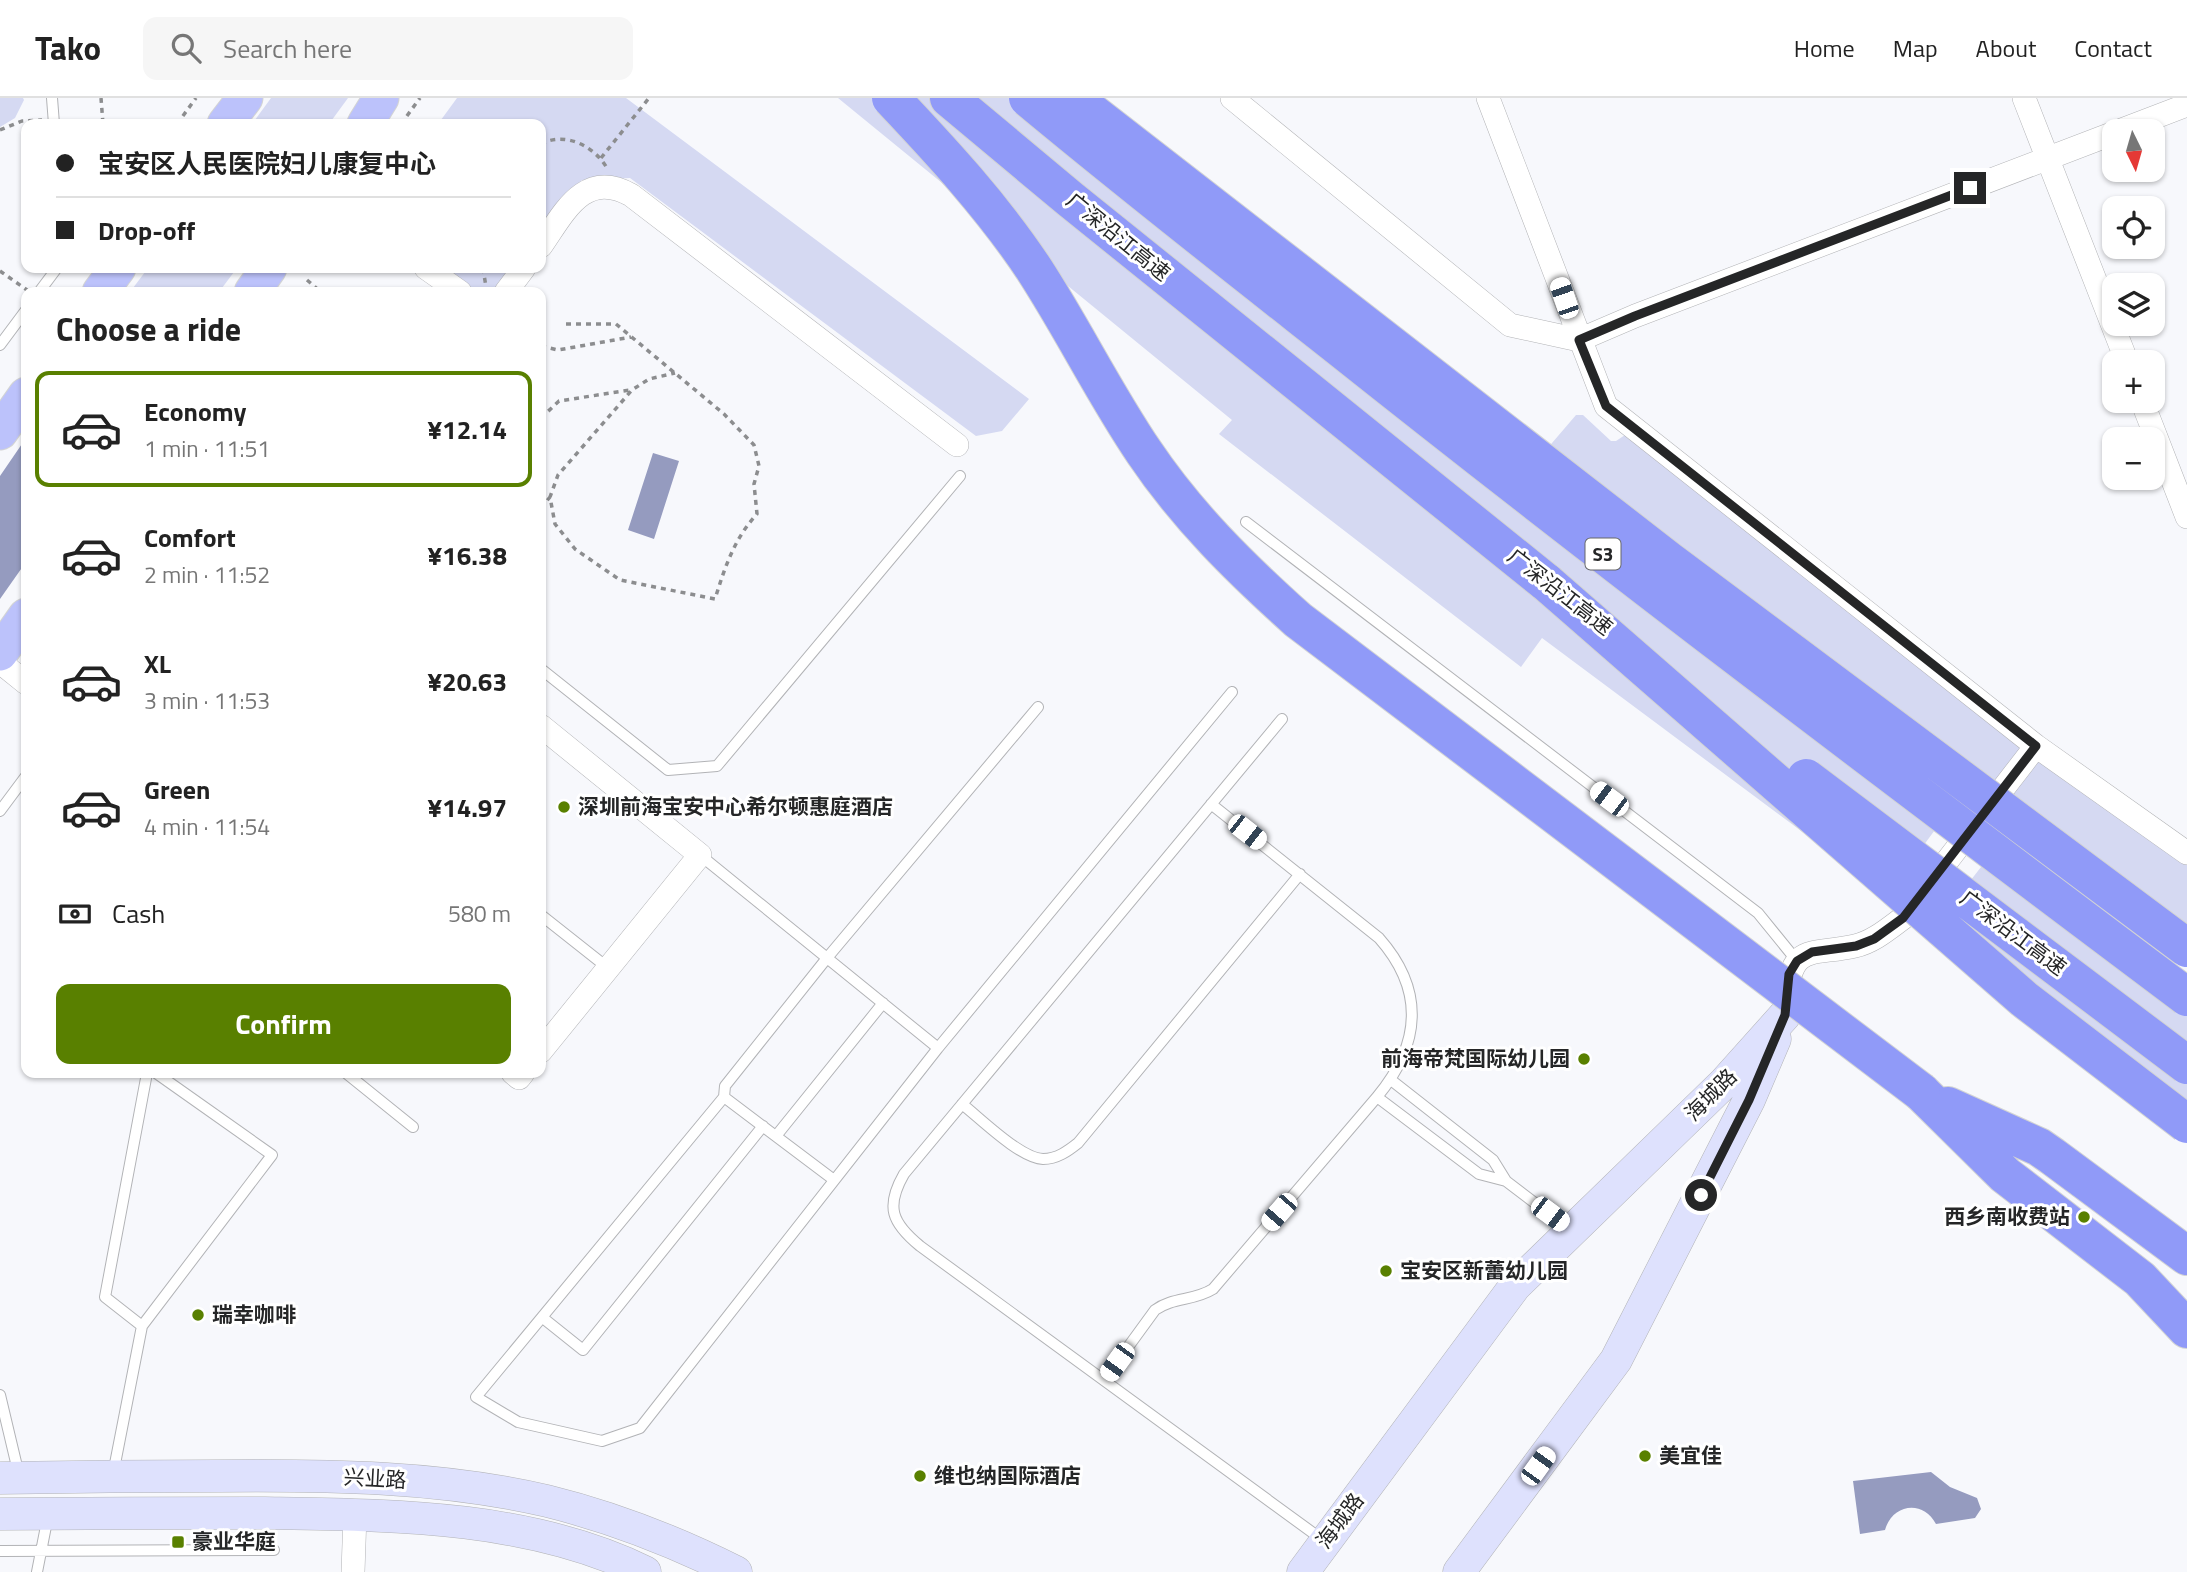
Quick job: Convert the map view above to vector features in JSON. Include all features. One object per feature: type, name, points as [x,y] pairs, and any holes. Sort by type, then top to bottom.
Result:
[{"type":"highway","points":[[891,98],[974,189],[1026,258],[1143,450],[1200,526],[1225,552],[1298,620],[1921,1092],[2006,1175],[2140,1279],[2187,1329]]},
{"type":"highway","name":"广深沿江高速","points":[[949,98],[1070,199],[1547,583],[2187,1065]]},
{"type":"highway","name":"S3","points":[[1028,98],[1490,466],[1805,710],[2187,998]]},
{"type":"highway","points":[[1073,98],[1668,560],[2187,948]]},
{"type":"highway","points":[[1547,583],[2024,999],[2187,1124]]},
{"type":"highway","points":[[1921,1092],[2053,1156],[2187,1256]]},
{"type":"main road","points":[[229,119],[245,98]]},
{"type":"main road","points":[[368,119],[381,98]]},
{"type":"main road","points":[[0,432],[21,402]]},
{"type":"main road","points":[[0,653],[21,623]]},
{"type":"main road","name":"海城路","points":[[1303,1572],[1515,1286],[1725,1082],[1785,1015]]},
{"type":"main road","name":"海城路","points":[[1460,1572],[1616,1360],[1749,1100],[1785,1015]]},
{"type":"main road","name":"兴业路","points":[[11,1468],[113,1476],[336,1477],[406,1481],[497,1492],[547,1502],[636,1528],[736,1572]]},
{"type":"main road","name":"兴业路","points":[[0,1514],[355,1515],[423,1519],[517,1531],[578,1547],[645,1572]]},
{"type":"street","points":[[1232,98],[1510,325],[1579,340],[1635,316],[2102,137]]},
{"type":"street","points":[[1488,98],[1606,406],[2036,746],[2187,853]]},
{"type":"street","points":[[2024,98],[2122,350]]},
{"type":"street","points":[[2150,119],[2187,105]]},
{"type":"street","points":[[546,239],[574,200],[584,192],[606,187],[619,188],[957,444]]},
{"type":"street","points":[[433,273],[453,287]]},
{"type":"street","points":[[2147,413],[2187,517]]},
{"type":"street","points":[[0,662],[21,679]]},
{"type":"street","points":[[546,734],[700,855],[546,1045]]},
{"type":"street","points":[[1785,1015],[1789,974],[1797,961],[1812,952],[1856,946],[1903,918],[2036,746]]},
{"type":"street","points":[[353,1572],[355,1515]]},
{"type":"lane","points":[[52,98],[54,119]]},
{"type":"lane","points":[[0,345],[21,317]]},
{"type":"lane","points":[[546,673],[668,770],[718,766],[960,476]]},
{"type":"lane","points":[[1246,522],[1758,913],[1797,961]]},
{"type":"lane","points":[[1038,707],[827,958],[725,1086],[724,1097],[476,1397],[518,1422],[602,1441],[640,1428],[938,1048],[1232,692]]},
{"type":"lane","points":[[1282,719],[962,1104],[898,1185],[893,1200],[893,1212],[906,1235],[920,1247],[1325,1542]]},
{"type":"lane","points":[[0,811],[21,783]]},
{"type":"lane","points":[[1104,1380],[1155,1310],[1175,1300],[1202,1296],[1213,1289],[1391,1080],[1407,1046],[1412,1020],[1411,992],[1405,975],[1380,938],[1212,804]]},
{"type":"lane","points":[[700,855],[938,1048]]},
{"type":"lane","points":[[962,1104],[1028,1156],[1045,1159],[1062,1155],[1078,1143],[1300,874]]},
{"type":"lane","points":[[546,919],[608,968]]},
{"type":"lane","points":[[776,1136],[883,1003]]},
{"type":"lane","points":[[142,1326],[105,1297],[146,1078]]},
{"type":"lane","points":[[113,1476],[142,1326],[272,1156],[163,1078]]},
{"type":"lane","points":[[352,1078],[413,1127]]},
{"type":"lane","points":[[1391,1080],[1493,1160],[1506,1181],[1572,1231]]},
{"type":"lane","points":[[724,1097],[834,1180]]},
{"type":"lane","points":[[1377,1097],[1479,1174],[1506,1181]]},
{"type":"lane","points":[[543,1318],[583,1350],[763,1126]]},
{"type":"lane","points":[[0,1395],[11,1468]]},
{"type":"lane","points":[[0,1448],[11,1468]]},
{"type":"lane","points":[[37,1572],[48,1514]]},
{"type":"lane","points":[[0,1551],[274,1550]]},
{"type":"path","points":[[102,98],[103,119]]},
{"type":"path","points":[[181,119],[196,98]]},
{"type":"path","points":[[405,119],[420,98]]},
{"type":"path","points":[[601,158],[649,98]]},
{"type":"path","points":[[0,130],[21,121]]},
{"type":"path","points":[[546,142],[564,139],[583,145],[601,158],[619,188]]},
{"type":"path","points":[[0,271],[23,287]]},
{"type":"path","points":[[307,280],[315,287]]},
{"type":"path","points":[[550,497],[555,524],[575,549],[620,580],[715,599],[731,550],[744,528],[757,514],[754,484],[759,466],[757,452],[739,428],[616,324],[566,324]]},
{"type":"path","points":[[546,347],[558,351],[631,337]]},
{"type":"path","points":[[546,502],[558,475],[632,390],[649,379],[675,373]]},
{"type":"path","points":[[546,413],[559,401],[632,390]]},
{"type":"shaded area","points":[[0,98],[24,100],[15,118],[0,127]]},
{"type":"shaded area","points":[[271,98],[348,98],[333,119],[256,119]]},
{"type":"shaded area","points":[[457,98],[626,98],[1029,399],[1002,431],[976,436],[630,178],[582,180],[546,227],[546,119],[442,119]]},
{"type":"shaded area","points":[[838,98],[1038,98],[1957,800],[1887,895],[1542,638],[1521,667],[1219,434],[1232,420]]},
{"type":"shaded area","points":[[144,273],[233,273],[223,287],[134,287]]},
{"type":"shaded area","points":[[448,273],[510,273],[497,287],[468,287]]},
{"type":"shaded area","points":[[1576,415],[1583,415],[1611,441],[1625,435],[2187,862],[2187,934],[1546,450]]},
{"type":"shaded area","points":[[21,445],[21,569],[0,599],[0,476]]},
{"type":"shaded area","points":[[653,453],[679,461],[654,539],[628,530]]},
{"type":"shaded area","points":[[2005,836],[2187,973],[2187,1121],[1933,929]]},
{"type":"shaded area","points":[[1931,1472],[1950,1487],[1977,1498],[1981,1509],[1975,1518],[1936,1524],[1924,1511],[1908,1508],[1894,1515],[1885,1530],[1860,1534],[1853,1481]]},
{"type":"place","name":"深圳前海宝安中心希尔顿惠庭酒店","points":[[564,807]]},
{"type":"place","name":"前海帝梵国际幼儿园","points":[[1584,1059]]},
{"type":"place","name":"西乡南收费站","points":[[2084,1217]]},
{"type":"place","name":"宝安区新蕾幼儿园","points":[[1386,1271]]},
{"type":"place","name":"瑞幸咖啡","points":[[198,1315]]},
{"type":"place","name":"美宜佳","points":[[1645,1456]]},
{"type":"place","name":"维也纳国际酒店","points":[[920,1476]]},
{"type":"place","name":"豪业华庭","points":[[178,1542]]},
{"type":"route","points":[[1701,1195],[1749,1100],[1785,1015],[1789,974],[1797,961],[1812,952],[1856,946],[1874,939],[1903,918],[2036,746],[1606,406],[1579,340],[1970,188]]}]
